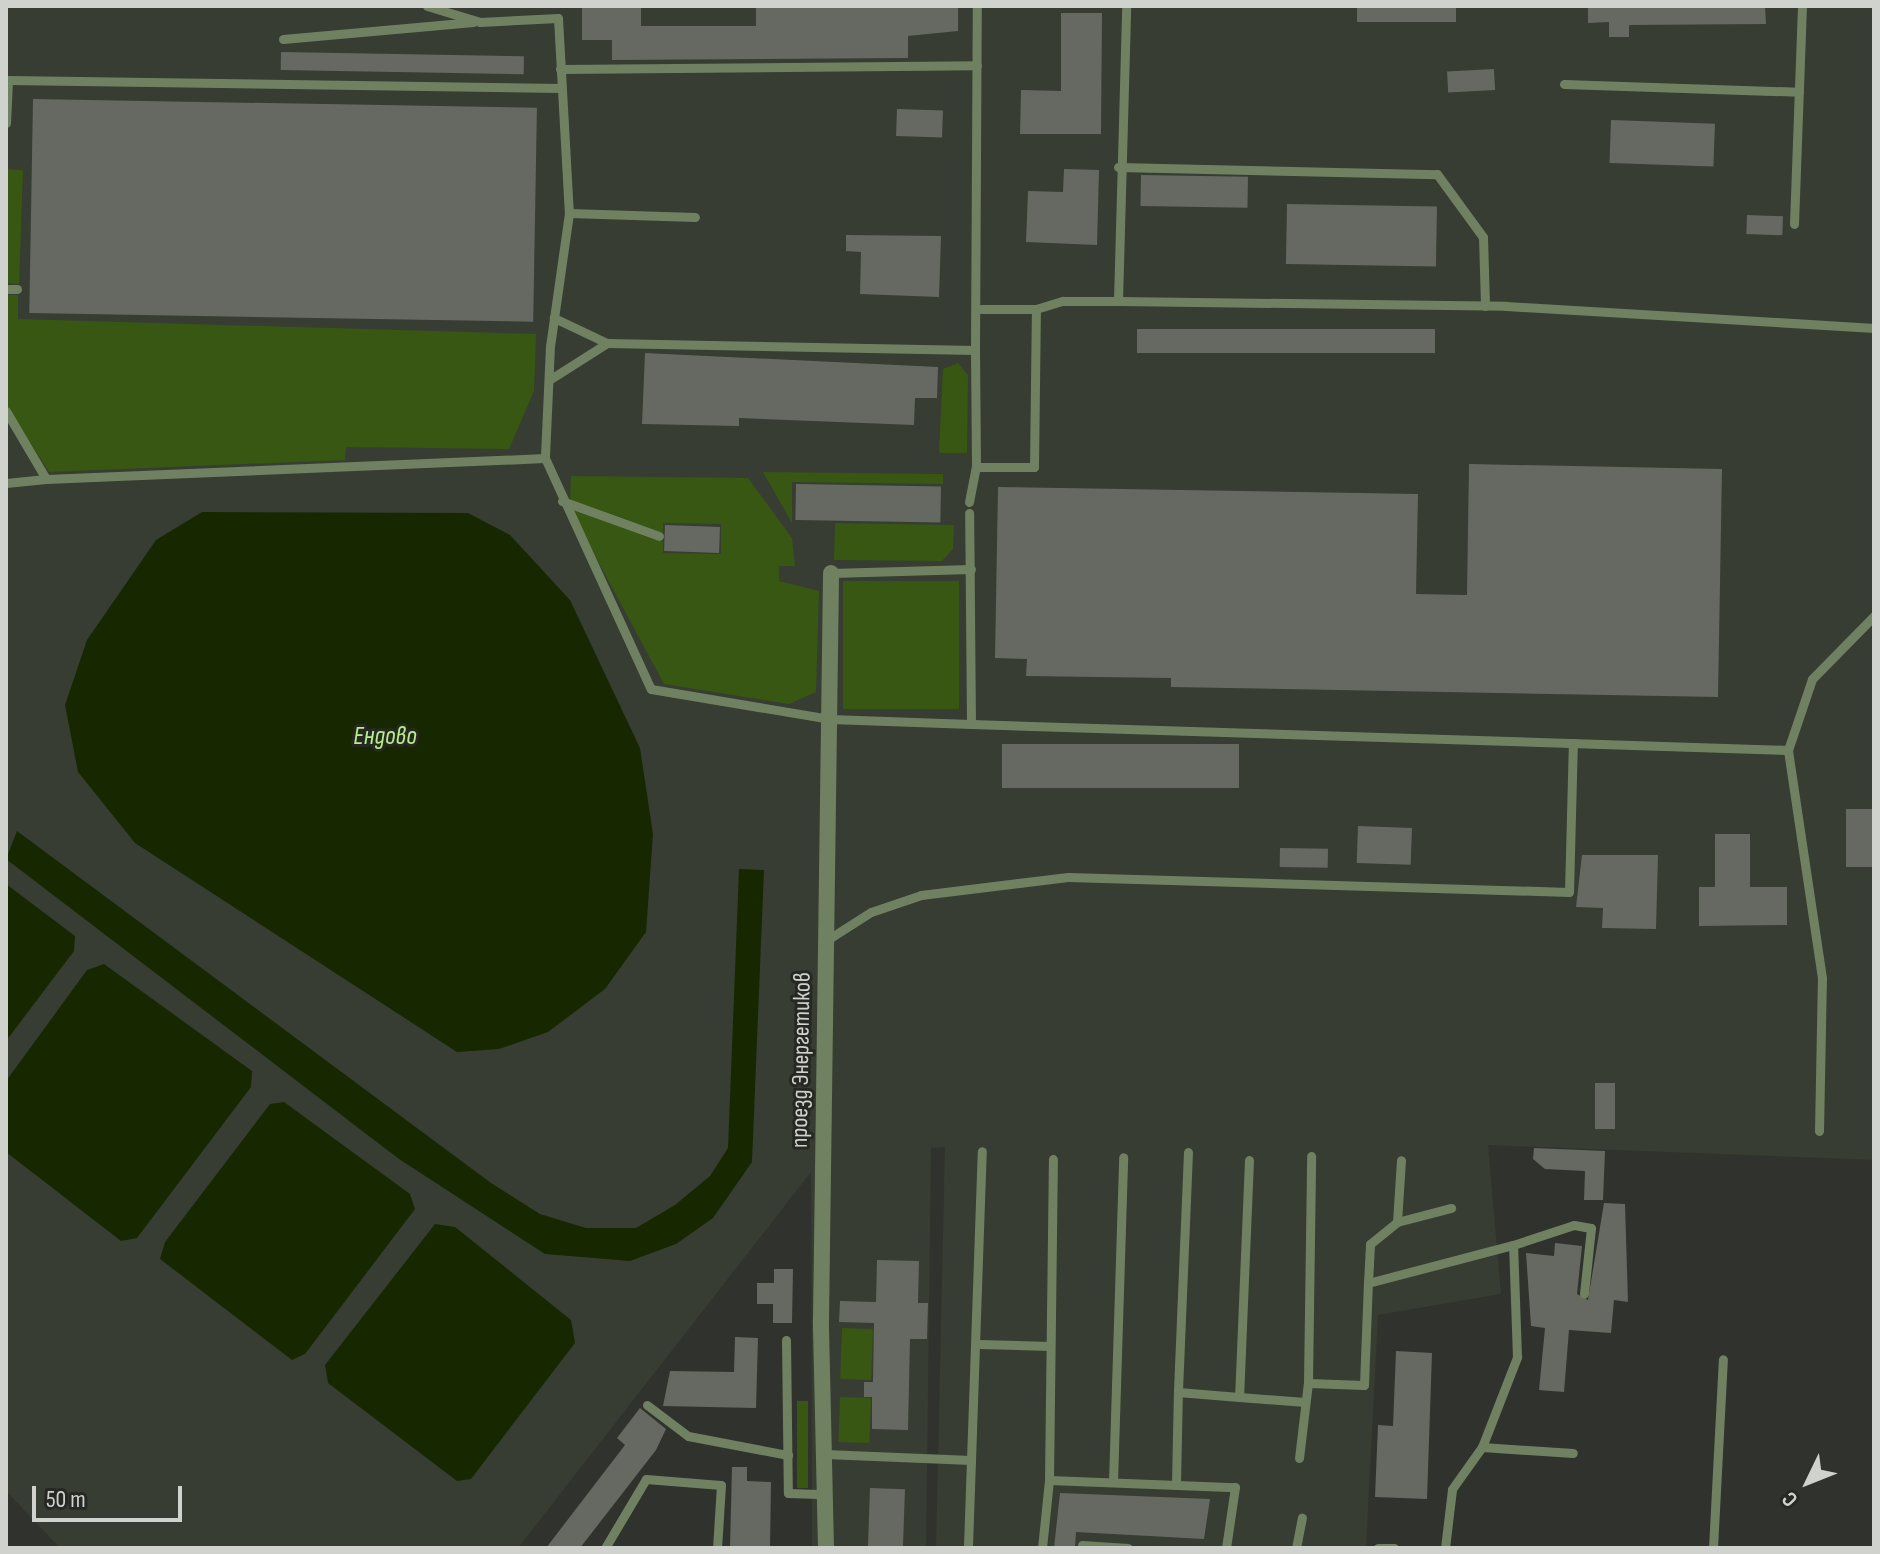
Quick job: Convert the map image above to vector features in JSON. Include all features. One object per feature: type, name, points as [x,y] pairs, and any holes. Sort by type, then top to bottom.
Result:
[{"type":"street","name":"проезд Энергетиков","points":[[826,1548],[831,573]]},
{"type":"lane","points":[[427,6],[480,22]]},
{"type":"lane","points":[[971,724],[969,507],[976,467],[975,350],[981,309],[977,6]]},
{"type":"lane","points":[[1118,301],[1118,167],[1126,6]]},
{"type":"lane","points":[[1794,224],[1802,6]]},
{"type":"lane","points":[[283,39],[558,18],[569,213],[554,318],[545,458],[562,501],[651,689],[830,719],[1788,750]]},
{"type":"lane","points":[[560,69],[977,65]]},
{"type":"lane","points":[[6,123],[8,80],[561,88]]},
{"type":"lane","points":[[1564,84],[1799,92]]},
{"type":"lane","points":[[1118,167],[1437,174],[1483,237],[1485,306]]},
{"type":"lane","points":[[569,213],[695,217]]},
{"type":"lane","points":[[981,309],[1036,309],[1063,301],[1485,306],[1874,328]]},
{"type":"lane","points":[[976,467],[1034,467],[1036,309]]},
{"type":"lane","points":[[554,318],[607,343],[975,350]]},
{"type":"lane","points":[[549,380],[607,343]]},
{"type":"lane","points":[[6,411],[46,479]]},
{"type":"lane","points":[[6,483],[545,458]]},
{"type":"lane","points":[[562,501],[659,536]]},
{"type":"lane","points":[[831,573],[971,569]]},
{"type":"lane","points":[[1819,1131],[1822,978],[1788,750],[1812,679],[1874,616]]},
{"type":"lane","points":[[827,940],[871,912],[921,895],[1068,877],[1569,892],[1573,743]]},
{"type":"lane","points":[[968,1548],[978,1344],[982,1151]]},
{"type":"lane","points":[[1176,1484],[1188,1152]]},
{"type":"lane","points":[[1299,1458],[1308,1383],[1311,1156]]},
{"type":"lane","points":[[1113,1482],[1123,1157]]},
{"type":"lane","points":[[1042,1548],[1049,1480],[1053,1159]]},
{"type":"lane","points":[[1239,1397],[1249,1160]]},
{"type":"lane","points":[[1397,1222],[1401,1160]]},
{"type":"lane","points":[[1308,1383],[1364,1385],[1370,1244],[1397,1222],[1451,1208]]},
{"type":"lane","points":[[1368,1283],[1513,1245],[1574,1225],[1591,1228],[1584,1294]]},
{"type":"lane","points":[[1445,1548],[1452,1489],[1482,1447],[1517,1357],[1513,1245]]},
{"type":"lane","points":[[786,1340],[788,1493],[826,1494]]},
{"type":"lane","points":[[978,1344],[1050,1346]]},
{"type":"lane","points":[[1713,1548],[1723,1359]]},
{"type":"lane","points":[[1178,1392],[1305,1402]]},
{"type":"lane","points":[[647,1405],[688,1436],[788,1455]]},
{"type":"lane","points":[[1482,1447],[1573,1453]]},
{"type":"lane","points":[[825,1454],[971,1460]]},
{"type":"lane","points":[[605,1548],[646,1479],[721,1485],[717,1548]]},
{"type":"lane","points":[[1049,1480],[1235,1487],[1226,1548]]},
{"type":"lane","points":[[1296,1548],[1302,1518]]},
{"type":"lane","points":[[1082,1545],[1128,1548]]},
{"type":"lane","points":[[1378,1548],[1394,1548]]},
{"type":"shaded area","points":[[6,6],[1874,6],[1874,1160],[1488,1145],[1501,1294],[1378,1315],[1366,1548],[936,1548],[945,1147],[931,1148],[926,1548],[812,1548],[811,1172],[518,1548],[60,1548],[6,1491]]},
{"type":"green space","points":[[6,169],[23,170],[19,284],[6,283]]},
{"type":"green space","points":[[6,295],[18,295],[18,319],[536,334],[534,391],[509,449],[346,447],[345,460],[49,472],[6,405]]},
{"type":"green space","points":[[958,363],[968,375],[967,453],[939,453],[943,369]]},
{"type":"green space","points":[[763,472],[943,474],[943,484],[792,482],[792,523]]},
{"type":"green space","points":[[571,476],[748,478],[792,538],[795,566],[779,566],[779,581],[819,591],[816,692],[789,704],[664,684],[570,509],[663,541],[663,553],[721,554],[721,524],[663,523],[663,533],[570,501]]},
{"type":"green space","points":[[835,523],[954,525],[953,549],[942,561],[834,560]]},
{"type":"green space","points":[[843,581],[959,581],[959,709],[843,709]]},
{"type":"green space","points":[[842,1328],[873,1329],[871,1380],[840,1379]]},
{"type":"green space","points":[[840,1397],[871,1398],[869,1443],[838,1442]]},
{"type":"green space","points":[[797,1401],[808,1401],[808,1488],[797,1488]]},
{"type":"water","name":"Ендово","points":[[202,512],[468,513],[510,535],[570,600],[640,748],[653,834],[646,932],[605,989],[548,1032],[499,1049],[457,1052],[135,843],[78,772],[65,705],[87,640],[156,540]]},
{"type":"water","points":[[17,831],[491,1183],[540,1214],[586,1228],[636,1228],[675,1205],[710,1176],[728,1148],[739,869],[764,870],[752,1162],[713,1218],[676,1244],[630,1261],[545,1254],[399,1159],[6,859]]},
{"type":"water","points":[[6,884],[75,936],[74,951],[6,1041]]},
{"type":"water","points":[[104,964],[252,1071],[251,1087],[137,1238],[121,1241],[6,1152],[6,1081],[87,970]]},
{"type":"water","points":[[284,1102],[410,1194],[415,1209],[305,1354],[292,1360],[160,1259],[165,1242],[270,1104]]},
{"type":"water","points":[[435,1224],[455,1227],[571,1320],[575,1343],[471,1479],[457,1481],[328,1383],[325,1365]]},
{"type":"building","points":[[582,6],[641,6],[641,26],[756,26],[756,6],[958,6],[958,31],[908,36],[908,58],[612,60],[612,40],[582,40]]},
{"type":"building","points":[[1357,6],[1456,6],[1456,22],[1357,22]]},
{"type":"building","points":[[1588,6],[1765,6],[1766,24],[1629,25],[1629,37],[1609,37],[1609,22],[1588,23]]},
{"type":"building","points":[[1061,13],[1102,13],[1101,134],[1020,134],[1021,90],[1061,91]]},
{"type":"building","points":[[281,52],[524,56],[524,74],[281,70]]},
{"type":"building","points":[[1494,69],[1495,90],[1448,92],[1447,71]]},
{"type":"building","points":[[33,99],[537,108],[533,322],[29,313]]},
{"type":"building","points":[[897,109],[943,111],[942,138],[896,136]]},
{"type":"building","points":[[1611,120],[1715,124],[1713,167],[1609,163]]},
{"type":"building","points":[[1064,169],[1099,170],[1097,245],[1026,242],[1028,191],[1063,192]]},
{"type":"building","points":[[1141,175],[1248,177],[1247,208],[1140,206]]},
{"type":"building","points":[[1287,204],[1437,207],[1436,267],[1286,264]]},
{"type":"building","points":[[1747,215],[1783,216],[1782,235],[1746,234]]},
{"type":"building","points":[[846,235],[941,236],[939,297],[860,294],[861,252],[846,251]]},
{"type":"building","points":[[1137,329],[1435,329],[1435,353],[1137,353]]},
{"type":"building","points":[[645,353],[938,367],[937,398],[915,398],[914,425],[739,418],[739,426],[642,424]]},
{"type":"building","points":[[1469,464],[1722,469],[1718,697],[1171,687],[1171,678],[1026,676],[1027,659],[995,658],[998,487],[1418,494],[1416,594],[1467,595]]},
{"type":"building","points":[[796,484],[941,487],[940,523],[795,520]]},
{"type":"building","points":[[665,525],[720,527],[719,553],[664,551]]},
{"type":"building","points":[[1002,744],[1239,744],[1239,788],[1002,788]]},
{"type":"building","points":[[1846,809],[1874,809],[1874,867],[1846,867]]},
{"type":"building","points":[[1358,826],[1412,828],[1411,865],[1357,863]]},
{"type":"building","points":[[1715,834],[1750,834],[1750,887],[1787,887],[1787,925],[1699,926],[1699,887],[1715,887]]},
{"type":"building","points":[[1280,848],[1328,849],[1328,868],[1280,867]]},
{"type":"building","points":[[1582,855],[1658,855],[1656,929],[1602,928],[1603,908],[1576,907]]},
{"type":"building","points":[[1595,1083],[1615,1083],[1615,1129],[1595,1129]]},
{"type":"building","points":[[1534,1148],[1605,1151],[1603,1200],[1584,1200],[1585,1171],[1545,1169],[1533,1159]]},
{"type":"building","points":[[1604,1203],[1625,1204],[1628,1302],[1614,1300],[1611,1333],[1569,1330],[1564,1392],[1539,1390],[1545,1328],[1531,1326],[1526,1253],[1554,1256],[1555,1243],[1582,1246],[1577,1294],[1588,1300]]},
{"type":"building","points":[[877,1260],[919,1261],[918,1303],[928,1303],[927,1339],[910,1339],[908,1430],[872,1429],[872,1397],[864,1397],[864,1382],[873,1382],[874,1323],[839,1322],[840,1301],[876,1302]]},
{"type":"building","points":[[774,1269],[793,1269],[792,1323],[773,1323],[773,1304],[757,1304],[757,1283],[774,1283]]},
{"type":"building","points":[[735,1337],[758,1338],[756,1408],[663,1406],[670,1371],[734,1372]]},
{"type":"building","points":[[1396,1351],[1432,1353],[1427,1499],[1375,1497],[1378,1425],[1393,1426]]},
{"type":"building","points":[[640,1408],[666,1429],[656,1450],[580,1548],[546,1548],[625,1445],[617,1438]]},
{"type":"building","points":[[732,1467],[747,1467],[747,1481],[771,1482],[770,1548],[730,1548]]},
{"type":"building","points":[[870,1488],[905,1489],[903,1548],[868,1548]]},
{"type":"building","points":[[1060,1493],[1210,1499],[1204,1539],[1076,1532],[1075,1548],[1054,1548]]}]
